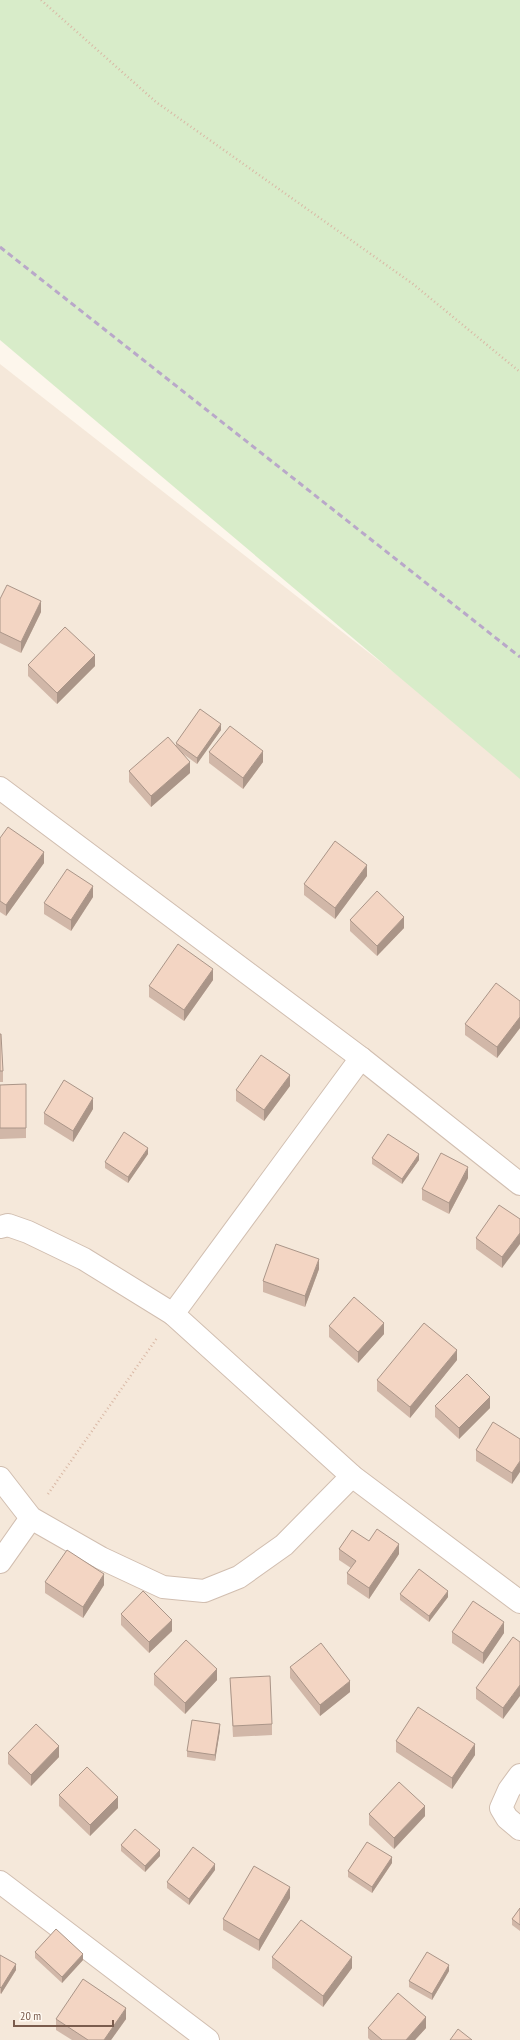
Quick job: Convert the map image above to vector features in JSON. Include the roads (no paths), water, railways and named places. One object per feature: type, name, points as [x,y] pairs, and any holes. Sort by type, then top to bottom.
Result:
[{"type":"street","points":[[0,788],[360,1058],[520,1184]]},
{"type":"street","points":[[173,1314],[360,1058]]},
{"type":"street","points":[[0,1227],[8,1225],[28,1232],[84,1259],[173,1314],[352,1476],[520,1602]]},
{"type":"street","points":[[0,1478],[31,1518],[101,1558],[163,1587],[204,1591],[239,1578],[284,1545],[352,1476]]},
{"type":"street","points":[[0,1562],[31,1518]]},
{"type":"street","points":[[520,1775],[509,1790],[501,1808],[507,1818],[520,1830]]},
{"type":"street","points":[[0,1882],[195,2036]]},
{"type":"railway","points":[[0,247],[520,657]]}]
